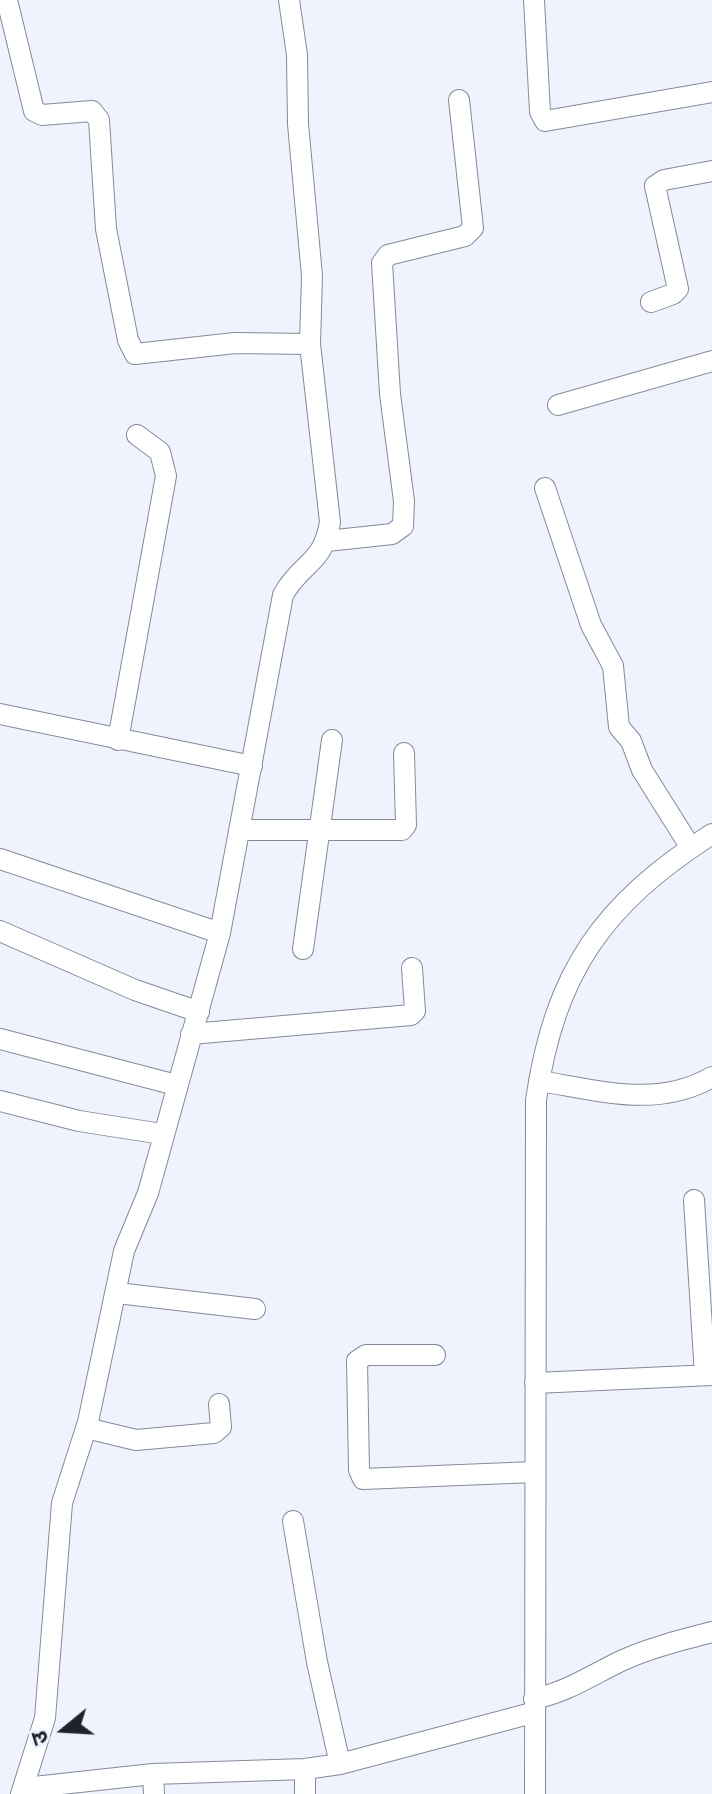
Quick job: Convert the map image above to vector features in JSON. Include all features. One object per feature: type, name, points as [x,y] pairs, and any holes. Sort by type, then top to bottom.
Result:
[{"type":"street","points":[[7,0],[34,111],[42,115],[87,110],[92,111],[99,120],[106,229],[128,340],[135,354],[235,343],[310,344]]},
{"type":"street","points":[[289,0],[297,55],[298,124],[312,276],[310,344],[320,449],[329,494],[327,541],[323,550],[294,578],[283,595],[242,830],[220,933],[148,1193],[124,1251],[117,1293],[99,1356],[86,1428],[58,1522],[49,1684],[41,1732],[23,1791],[154,1784],[340,1764],[533,1706],[570,1690],[621,1661],[712,1632]]},
{"type":"street","points":[[534,0],[540,112],[545,121],[712,92]]},
{"type":"street","points":[[327,541],[392,534],[403,526],[402,481],[390,394],[382,263],[388,255],[465,236],[473,228],[459,100]]},
{"type":"street","points":[[651,302],[678,289],[655,186],[664,180],[712,171]]},
{"type":"street","points":[[558,405],[712,361]]},
{"type":"street","points":[[118,740],[166,476],[160,452],[137,435]]},
{"type":"street","points":[[545,488],[591,625],[613,666],[619,727],[631,741],[642,770],[691,848]]},
{"type":"street","points":[[0,714],[252,766]]},
{"type":"street","points":[[303,949],[332,740]]},
{"type":"street","points":[[242,830],[398,832],[405,827],[404,753]]},
{"type":"street","points":[[535,1794],[534,1472],[539,1081],[543,1055],[557,1009],[589,944],[618,907],[665,864],[711,838]]},
{"type":"street","points":[[0,859],[220,933]]},
{"type":"street","points":[[0,931],[123,985],[199,1012]]},
{"type":"street","points":[[191,1034],[411,1015],[415,1011],[412,968]]},
{"type":"street","points":[[0,1039],[176,1085]]},
{"type":"street","points":[[539,1081],[657,1097],[685,1090],[712,1077]]},
{"type":"street","points":[[0,1101],[79,1121],[162,1134]]},
{"type":"street","points":[[535,1383],[708,1375],[694,1200]]},
{"type":"street","points":[[117,1293],[255,1309]]},
{"type":"street","points":[[435,1355],[359,1358],[356,1366],[359,1470],[363,1479],[534,1472]]},
{"type":"street","points":[[86,1428],[136,1440],[214,1433],[221,1427],[219,1404]]},
{"type":"street","points":[[293,1521],[317,1662],[340,1764]]},
{"type":"street","points":[[305,1769],[305,1794]]}]
